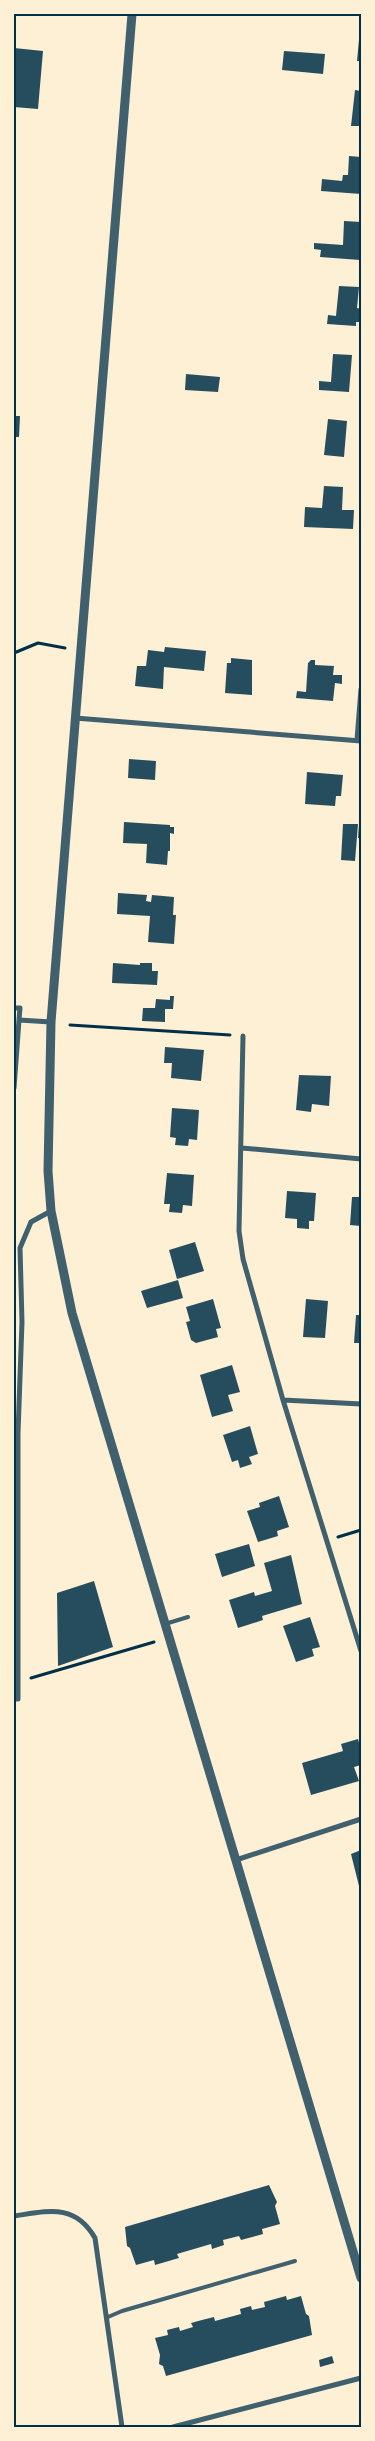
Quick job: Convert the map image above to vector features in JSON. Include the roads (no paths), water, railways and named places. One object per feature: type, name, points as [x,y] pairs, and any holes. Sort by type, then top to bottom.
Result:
[{"type":"street","points":[[132,14],[51,1022],[48,1171],[51,1211],[72,1313],[361,2278]]},
{"type":"street","points":[[75,718],[359,741],[361,689]]},
{"type":"street","points":[[14,1008],[20,1008],[14,1088]]},
{"type":"street","points":[[19,1020],[51,1022]]},
{"type":"street","points":[[243,1036],[239,1231],[243,1259],[283,1400],[361,1651]]},
{"type":"street","points":[[242,1148],[361,1159]]},
{"type":"street","points":[[16,1699],[18,1682],[16,1433],[22,1322],[20,1248],[31,1222],[51,1211]]},
{"type":"street","points":[[283,1400],[361,1404]]},
{"type":"street","points":[[236,1860],[361,1819]]},
{"type":"street","points":[[14,2216],[57,2211],[74,2214],[90,2228],[98,2249],[122,2427]]},
{"type":"street","points":[[173,2427],[361,2378]]},
{"type":"lane","points":[[165,1624],[188,1617]]},
{"type":"lane","points":[[108,2317],[122,2311],[295,2261]]}]
